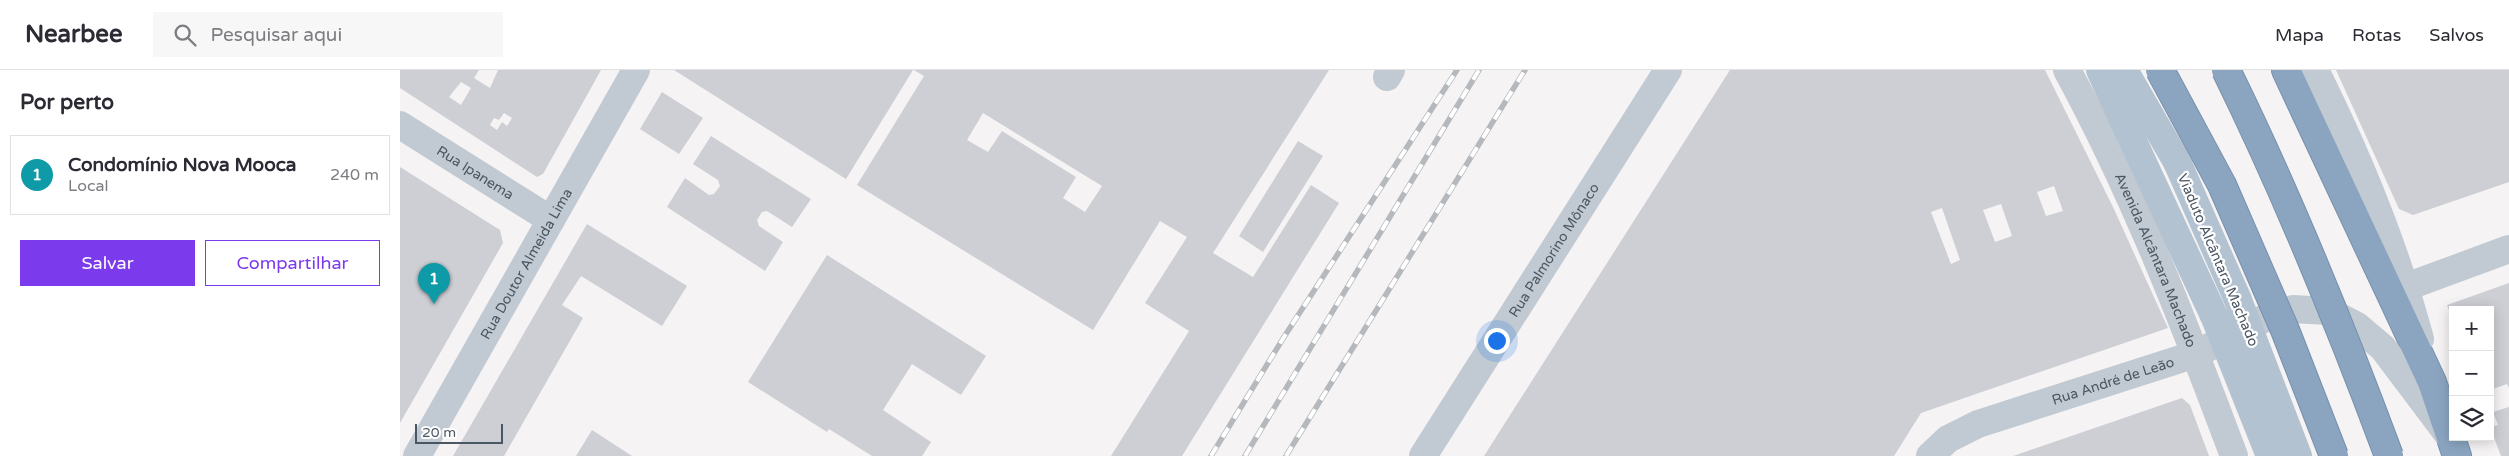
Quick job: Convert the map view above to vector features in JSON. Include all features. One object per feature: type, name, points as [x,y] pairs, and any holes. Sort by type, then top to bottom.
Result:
[{"type":"highway","points":[[2160,70],[2222,185],[2285,330],[2334,456]]},
{"type":"highway","points":[[2226,70],[2280,182],[2346,341],[2389,456]]},
{"type":"highway","points":[[2286,70],[2432,382],[2454,447]]},
{"type":"main road","points":[[2100,70],[2207,300],[2270,456]]},
{"type":"main road","name":"Viaduto Alcântara Machado","points":[[2124,70],[2177,162],[2238,300],[2298,456]]},
{"type":"street","name":"Rua Doutor Almeida Lima","points":[[417,456],[636,70]]},
{"type":"street","name":"Rua Palmorino Mônaco","points":[[1423,456],[1668,70]]},
{"type":"street","name":"Avenida Alcântara Machado","points":[[2067,70],[2105,140],[2196,354],[2234,456]]},
{"type":"street","points":[[2315,70],[2346,133],[2406,287],[2432,382]]},
{"type":"street","name":"Rua Ipanema","points":[[400,125],[551,220]]},
{"type":"street","points":[[2406,287],[2509,250]]},
{"type":"street","name":"Rua André de Leão","points":[[1930,456],[1948,439],[1978,424],[2196,354],[2267,317],[2294,309],[2328,311],[2357,326],[2384,348],[2454,447]]},
{"type":"building","points":[[400,70],[479,70],[474,78],[490,88],[498,70],[601,70],[543,174],[537,177],[400,88]],"holes":[[[461,82],[471,88],[461,105],[449,97]],[[504,113],[512,118],[507,126],[502,122],[497,130],[490,125],[494,118],[499,120]]]},
{"type":"building","points":[[674,70],[913,70],[846,179]]},
{"type":"building","points":[[914,70],[1329,70],[1213,253],[1253,277],[1311,185],[1339,203],[1182,456],[1111,456],[1189,331],[1145,303],[1187,237],[1160,221],[1093,330],[857,185],[924,76]],"holes":[[[983,113],[1102,186],[1085,212],[1063,198],[1076,177],[1002,131],[988,152],[967,140]]]},
{"type":"building","points":[[1730,70],[2045,70],[2113,207],[2168,328],[1921,413],[1894,456],[1484,456]],"holes":[[[2054,186],[2063,211],[2046,216],[2037,192]],[[2001,204],[2012,236],[1995,242],[1983,210]],[[1942,208],[1960,260],[1951,264],[1931,212]]]},
{"type":"building","points":[[2336,70],[2509,70],[2509,182],[2413,215],[2399,209]]},
{"type":"building","points":[[662,92],[703,118],[679,154],[640,129]]},
{"type":"building","points":[[711,136],[811,199],[792,227],[767,211],[762,212],[757,220],[759,226],[783,242],[765,271],[667,207],[685,178],[709,195],[714,194],[720,186],[718,180],[693,164]]},
{"type":"building","points":[[1298,141],[1323,156],[1263,252],[1239,236]]},
{"type":"building","points":[[400,167],[500,230],[503,243],[400,423]]},
{"type":"building","points":[[587,224],[687,286],[662,326],[581,276],[562,305],[583,318],[504,456],[453,456]]},
{"type":"building","points":[[827,255],[986,356],[961,395],[912,364],[883,410],[931,442],[922,456],[872,456],[829,429],[827,432],[748,382]]},
{"type":"building","points":[[2509,283],[2509,388],[2507,384],[2494,389],[2494,306],[2449,306],[2449,310],[2447,305]]},
{"type":"building","points":[[2182,398],[2190,405],[2209,456],[2013,456]]},
{"type":"building","points":[[2509,407],[2509,456],[2501,456],[2494,438],[2494,426],[2498,425],[2494,412]]},
{"type":"building","points":[[592,430],[632,456],[576,456]]},
{"type":"railway","points":[[1211,456],[1284,337],[1457,70]]},
{"type":"railway","points":[[1245,456],[1479,70]]},
{"type":"railway","points":[[1286,456],[1525,70]]},
{"type":"place","name":"Condomínio Nova Mooca","points":[[434,304]]}]
